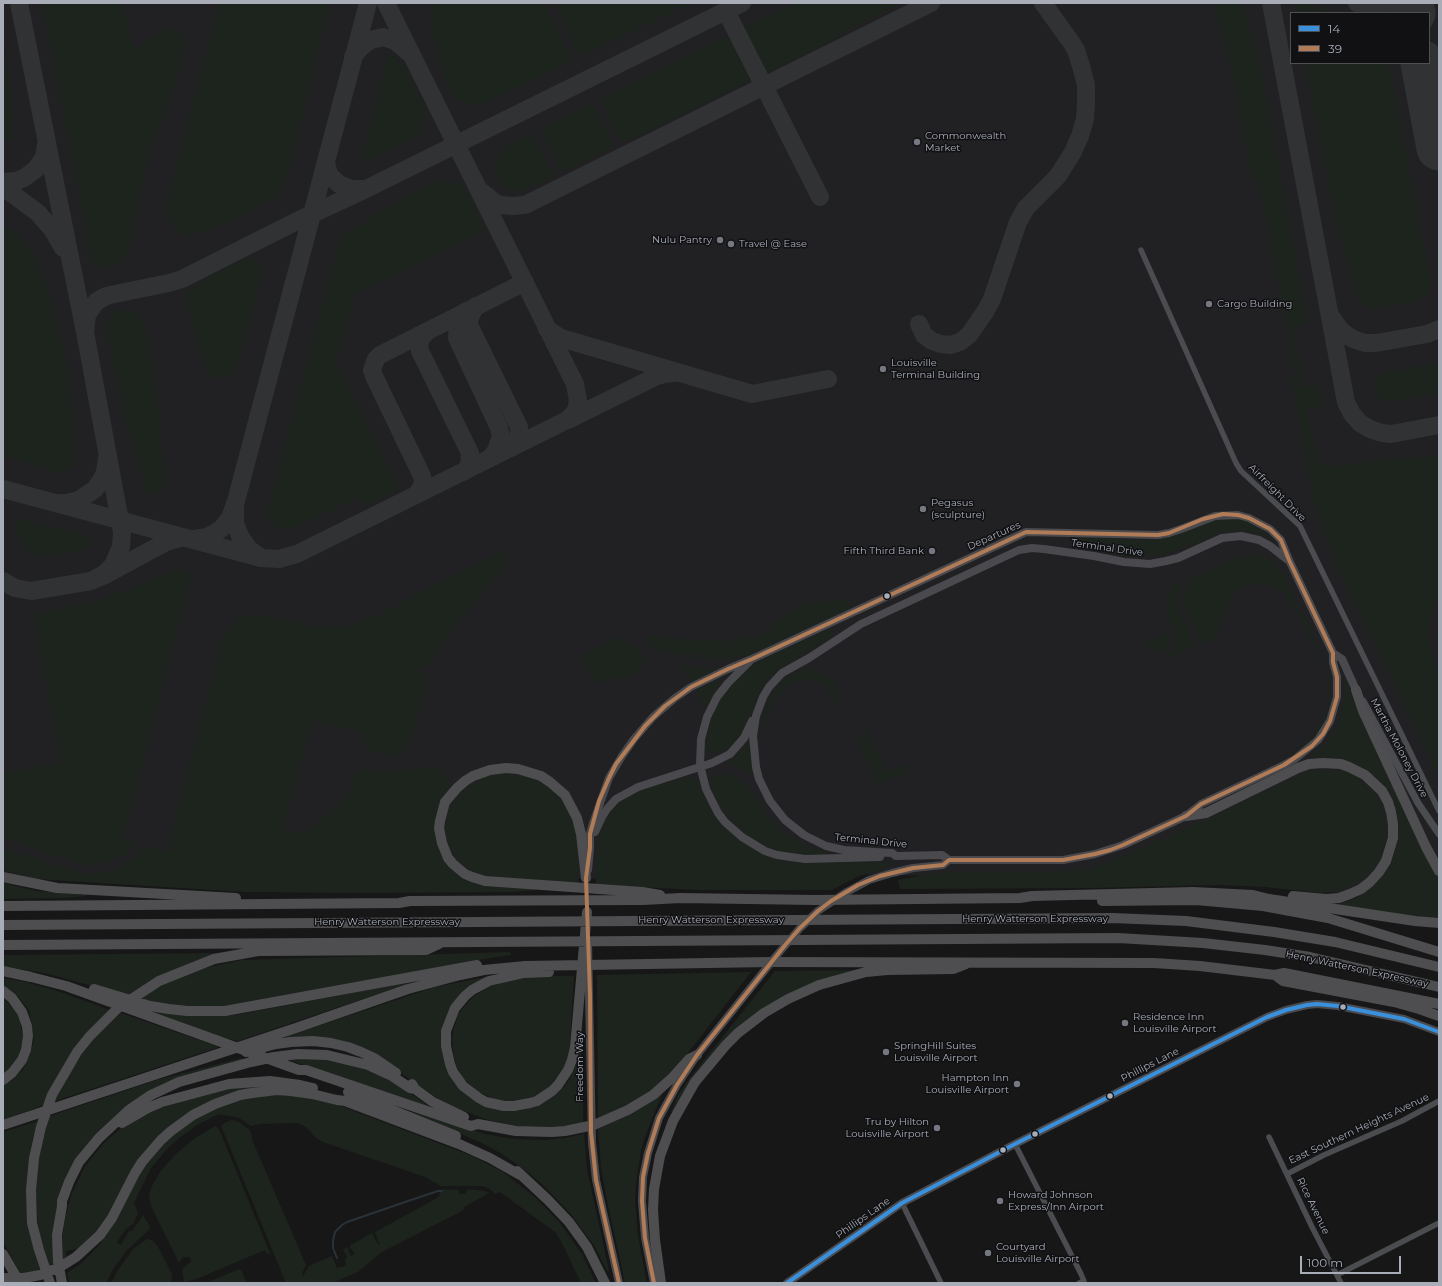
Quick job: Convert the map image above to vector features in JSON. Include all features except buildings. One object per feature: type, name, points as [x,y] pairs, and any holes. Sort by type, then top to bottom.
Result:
[{"type":"highway","points":[[1356,690],[1363,711],[1426,847],[1439,871]]},
{"type":"highway","points":[[3,906],[392,903],[643,900],[680,898],[815,900],[1020,898],[1032,896],[1180,892],[1216,892],[1253,895],[1270,894],[1326,899],[1339,898],[1361,889],[1370,882],[1386,861],[1393,838],[1392,812],[1382,792],[1365,775],[1349,767],[1332,763],[1315,763],[1298,768],[1206,813],[1186,816]]},
{"type":"highway","points":[[586,878],[581,834],[576,813],[565,795],[541,776],[518,769],[506,768],[490,770],[473,776],[465,781],[457,788],[446,802],[439,828],[442,843],[448,858],[453,864],[465,874],[472,877],[485,881],[642,892],[680,898]]},
{"type":"highway","points":[[3,877],[57,888],[248,899],[399,898],[410,902]]},
{"type":"highway","points":[[1253,895],[1269,899],[1400,919],[1439,923]]},
{"type":"highway","points":[[1020,898],[1032,901],[1196,900],[1264,906],[1328,918],[1439,952]]},
{"type":"highway","points":[[584,965],[569,970],[512,975],[489,981],[472,990],[465,996],[455,1008],[446,1031],[447,1055],[453,1072],[463,1086],[486,1102],[504,1106],[522,1105],[537,1101],[545,1096],[561,1081],[568,1070],[575,1047],[579,995],[587,912]]},
{"type":"highway","name":"Henry Watterson Expressway","points":[[3,925],[1119,918],[1186,921],[1274,932],[1342,944],[1439,967]]},
{"type":"highway","name":"Henry Watterson Expressway","points":[[3,946],[1118,938],[1238,947],[1310,957],[1439,987]]},
{"type":"highway","points":[[50,1283],[38,1250],[32,1224],[31,1190],[34,1158],[41,1127],[52,1095],[77,1052],[109,1016],[143,991],[165,978],[214,959],[258,951],[426,950],[443,943]]},
{"type":"highway","points":[[66,986],[90,988],[150,1006],[169,1009],[187,1011],[225,1011],[480,964],[500,962],[557,966]]},
{"type":"highway","points":[[3,1125],[408,989],[441,979],[496,969],[526,966],[770,962],[1154,963],[1200,966],[1275,975],[1284,973],[1439,1004]]},
{"type":"highway","points":[[661,1283],[655,1240],[653,1210],[654,1189],[660,1156],[673,1121],[695,1082],[726,1045],[738,1033],[764,1013],[788,999],[819,985],[866,972],[887,970],[953,969],[968,963]]},
{"type":"highway","points":[[3,971],[31,976],[66,986],[299,1070],[304,1074],[485,1148],[513,1166],[520,1175],[548,1200],[569,1222],[593,1258],[605,1283]]},
{"type":"highway","points":[[1275,975],[1283,981],[1394,1002],[1439,1016]]},
{"type":"highway","points":[[3,991],[12,998],[22,1012],[27,1026],[28,1036],[26,1050],[22,1060],[12,1073],[3,1080]]},
{"type":"highway","points":[[196,1060],[221,1058],[291,1042],[313,1041],[331,1043],[348,1047],[374,1058],[408,1081],[415,1089],[434,1102],[456,1114],[473,1120],[478,1124]]},
{"type":"highway","points":[[62,1283],[57,1249],[58,1223],[65,1191],[79,1162],[99,1138],[129,1110],[152,1094],[179,1082],[251,1062],[298,1054],[327,1054],[368,1065],[392,1076],[410,1088],[415,1089]]},
{"type":"highway","points":[[299,1070],[306,1070],[471,1126],[478,1124],[516,1131],[540,1133],[565,1131],[594,1125],[628,1110],[653,1095],[689,1060],[697,1055]]},
{"type":"highway","points":[[62,1206],[76,1175],[84,1162],[102,1140],[127,1120],[155,1105],[229,1084],[270,1081],[300,1085],[341,1097],[345,1101]]},
{"type":"highway","points":[[3,1278],[24,1278],[40,1275],[60,1267],[76,1258],[100,1235],[108,1225],[135,1173],[150,1153],[171,1131],[193,1115],[226,1099],[240,1095],[277,1090],[302,1092],[345,1101],[459,1144],[490,1158],[520,1175]]},
{"type":"highway","points":[[3,1254],[20,1283]]},
{"type":"highway","points":[[3,1269],[11,1283]]},
{"type":"main road","name":"Departures","points":[[590,848],[590,834],[593,823],[609,778],[622,756],[645,726],[666,706],[690,688],[728,669],[1026,532],[1158,535],[1181,529],[1214,516],[1238,515],[1260,522],[1274,533],[1281,540],[1289,560]]},
{"type":"main road","name":"Terminal Drive","points":[[1241,536],[1254,538],[1289,560],[1333,653],[1333,662],[1337,677],[1337,697],[1330,721],[1318,740],[1301,754],[1284,765],[1201,804],[1186,816],[1123,845],[1095,854],[1063,860],[949,860],[942,855],[896,856],[892,854],[844,850],[826,846],[804,835],[785,820],[777,811],[764,791],[756,767],[753,736],[757,710],[769,687],[782,673],[809,658],[860,624],[1019,550],[1032,548],[1044,549],[1124,562],[1150,564],[1178,558],[1222,538],[1241,536]]},
{"type":"main road","points":[[1333,653],[1342,660],[1356,690]]},
{"type":"main road","points":[[752,659],[732,678],[720,693],[707,717],[700,738],[700,763],[703,777],[710,798],[718,813],[725,822],[742,837],[765,851],[777,855],[805,859],[896,856]]},
{"type":"main road","points":[[590,848],[599,821],[616,799],[638,787],[712,763],[730,754],[744,738],[757,710]]},
{"type":"main road","name":"Freedom Way","points":[[590,848],[586,878],[590,995],[590,1100],[592,1149],[599,1195],[619,1283]]},
{"type":"main road","name":"Terminal Drive","points":[[654,1283],[643,1227],[642,1201],[646,1165],[651,1141],[659,1118],[677,1085],[697,1055],[800,928],[831,901],[869,880],[912,868],[943,865],[949,860]]},
{"type":"main road","name":"Phillips Lane","points":[[787,1283],[902,1203],[1267,1016],[1286,1010],[1317,1004],[1338,1006],[1404,1019],[1421,1024],[1439,1032]]},
{"type":"street","name":"Airfreight Drive","points":[[1141,250],[1236,463],[1241,471],[1300,526],[1439,811]]},
{"type":"street","name":"Martha Moloney Drive","points":[[1356,690],[1418,803],[1439,834]]},
{"type":"street","name":"East Southern Heights Avenue","points":[[1287,1174],[1355,1141],[1402,1121],[1439,1102]]},
{"type":"street","name":"Rice Avenue","points":[[1269,1137],[1336,1275],[1342,1283]]},
{"type":"street","points":[[1015,1144],[1082,1282]]},
{"type":"street","points":[[902,1203],[941,1283]]},
{"type":"street","points":[[1336,1275],[1439,1223]]},
{"type":"shaded area","points":[[3,3],[1439,3],[1439,905],[1372,899],[1278,883],[843,874],[422,882],[70,879],[3,856]]},
{"type":"shaded area","points":[[42,3],[122,3],[132,43],[136,49],[164,29],[168,28],[176,29],[185,39],[186,43],[176,81],[167,108],[153,140],[128,253],[116,266],[102,268],[90,264],[85,223]]},
{"type":"shaded area","points":[[219,3],[330,3],[287,178],[277,195],[244,216],[190,236],[177,232],[166,217],[166,208]]},
{"type":"shaded area","points":[[429,3],[545,3],[569,55],[568,63],[485,104],[473,104],[456,99],[447,86],[433,34]]},
{"type":"shaded area","points":[[555,3],[690,3],[585,55],[576,52]]},
{"type":"shaded area","points":[[795,3],[901,3],[840,33],[841,36],[627,141],[622,141],[618,138],[602,105],[603,97]]},
{"type":"shaded area","points":[[1213,3],[1242,3],[1260,64],[1308,324],[1293,327],[1304,387],[1319,385],[1324,412],[1307,405],[1318,465],[1342,465],[1381,459],[1439,456],[1439,594],[1430,618],[1428,640],[1432,655],[1439,671],[1439,776],[1338,569],[1314,503],[1291,376],[1295,375],[1259,181],[1253,183],[1229,58]]},
{"type":"shaded area","points":[[1294,3],[1308,3],[1328,12],[1296,12]]},
{"type":"shaded area","points":[[3,46],[11,77],[14,115],[12,139],[6,142],[3,142]]},
{"type":"shaded area","points":[[388,54],[400,59],[424,104],[424,118],[422,128],[415,138],[371,159],[362,157]]},
{"type":"shaded area","points":[[1305,64],[1389,64],[1431,284],[1430,292],[1419,301],[1374,309],[1366,307],[1362,304],[1358,297],[1336,222]]},
{"type":"shaded area","points":[[588,105],[595,108],[613,146],[610,149],[562,172],[541,130]]},
{"type":"shaded area","points":[[532,133],[554,176],[525,190],[514,192],[502,185],[498,180],[495,173],[496,159],[505,147]]},
{"type":"shaded area","points":[[442,181],[458,183],[468,193],[479,213],[476,214],[485,231],[355,294],[336,362],[399,489],[365,508],[358,497],[293,529],[284,529],[275,526],[269,518],[268,509],[341,236],[427,184]]},
{"type":"shaded area","points":[[3,223],[21,238],[36,259],[47,286],[69,374],[76,448],[75,461],[71,469],[61,473],[4,456],[3,454]]},
{"type":"shaded area","points":[[247,258],[254,258],[259,261],[263,267],[252,315],[235,372],[228,378],[217,378],[209,373],[199,351],[185,295],[211,275]]},
{"type":"shaded area","points":[[126,309],[139,314],[145,325],[157,393],[165,481],[162,491],[152,495],[147,491],[124,414],[106,326],[111,313]]},
{"type":"shaded area","points":[[1430,364],[1439,366],[1439,388],[1433,394],[1394,402],[1384,401],[1377,396],[1375,387],[1376,379],[1384,373]]},
{"type":"shaded area","points":[[17,519],[93,537],[86,549],[51,556],[36,556],[24,548],[17,532]]},
{"type":"shaded area","points":[[1230,519],[1248,522],[1261,529],[1275,541],[1250,531],[1232,530],[1214,534],[1191,545],[1164,555],[1140,557],[1118,555],[1100,551],[1086,547],[1068,537],[1151,540],[1169,537],[1209,522]]},
{"type":"shaded area","points":[[504,551],[508,561],[446,638],[431,664],[427,666],[420,666],[419,671],[428,677],[413,733],[402,756],[397,757],[368,749],[364,744],[365,734],[312,720],[283,828],[305,834],[345,798],[351,788],[356,773],[360,769],[376,772],[439,767],[454,786],[437,826],[456,872],[539,890],[510,892],[244,892],[37,879],[3,871],[3,848],[77,872],[89,874],[105,873],[120,867],[134,858],[144,846],[167,852],[222,640],[237,619],[253,615],[279,618],[320,628],[321,625],[337,627],[352,625],[374,617]]},
{"type":"shaded area","points":[[1252,554],[1267,557],[1282,571],[1324,660],[1331,681],[1330,702],[1322,725],[1306,744],[1286,757],[1285,755],[1305,742],[1318,727],[1325,714],[1329,696],[1328,679],[1325,667],[1291,602],[1282,591],[1272,586],[1260,584],[1240,589],[1231,598],[1215,636],[1201,644],[1183,602],[1185,590],[1194,577],[1237,557]]},
{"type":"shaded area","points":[[177,569],[192,573],[123,839],[135,843],[127,853],[109,862],[87,866],[3,838],[3,773],[61,762],[33,614],[99,601]]},
{"type":"shaded area","points":[[1185,578],[1178,592],[1178,603],[1180,612],[1196,647],[1162,660],[1173,650],[1176,638],[1175,631],[1166,609],[1167,598],[1173,586]]},
{"type":"shaded area","points":[[848,600],[851,608],[751,654],[719,660],[689,657],[728,647],[765,633],[801,603]]},
{"type":"shaded area","points":[[833,627],[831,637],[793,660],[772,675],[764,685],[755,703],[742,736],[730,749],[718,754],[705,750],[711,715],[722,696],[740,675],[754,664]]},
{"type":"shaded area","points":[[1169,628],[1171,635],[1170,641],[1164,651],[1161,653],[1147,649],[1147,643],[1163,635]]},
{"type":"shaded area","points":[[748,635],[752,636],[730,645],[685,656],[655,650],[649,645],[646,638],[646,636],[729,642]]},
{"type":"shaded area","points":[[623,636],[624,639],[644,656],[646,660],[645,664],[631,674],[611,681],[602,683],[595,680],[589,673],[583,658],[584,655]]},
{"type":"shaded area","points":[[681,664],[717,669],[691,682],[680,666]]},
{"type":"shaded area","points":[[801,669],[816,669],[827,675],[834,683],[838,692],[834,708],[831,695],[825,687],[816,681],[803,679],[791,683],[778,696],[767,714],[759,739],[762,719],[769,700],[786,679]]},
{"type":"shaded area","points":[[1343,676],[1433,870],[1439,879],[1439,918],[1337,905],[1363,895],[1381,879],[1391,865],[1395,854],[1399,831],[1398,815],[1393,798],[1384,784],[1372,773],[1359,764],[1344,759],[1329,757],[1309,758],[1327,742],[1338,722],[1344,697]]},
{"type":"shaded area","points":[[716,680],[719,684],[706,708],[695,690]]},
{"type":"shaded area","points":[[867,731],[885,768],[893,771],[909,763],[906,775],[888,779],[878,784],[856,736]]},
{"type":"shaded area","points":[[749,742],[751,763],[756,782],[750,774],[743,769],[726,763],[740,752]]},
{"type":"shaded area","points":[[1321,769],[1342,771],[1351,774],[1364,782],[1371,788],[1379,799],[1386,819],[1386,840],[1379,862],[1362,880],[1341,891],[1321,893],[1265,887],[1217,885],[1094,888],[900,889],[898,880],[935,873],[1051,872],[1090,868],[1128,855],[1301,775]]},
{"type":"shaded area","points":[[720,772],[733,777],[750,788],[770,818],[789,836],[809,848],[835,855],[801,855],[783,852],[749,837],[730,820],[715,797],[709,779],[720,774]]},
{"type":"shaded area","points":[[500,774],[521,775],[535,779],[550,788],[563,799],[576,824],[580,863],[578,863],[578,883],[493,878],[470,871],[457,860],[452,853],[447,838],[446,825],[450,808],[459,793],[472,784],[486,777]]},
{"type":"shaded area","points":[[685,777],[700,780],[701,783],[699,784],[703,793],[714,811],[778,859],[799,863],[899,862],[859,876],[832,890],[700,890],[596,885],[596,863],[599,832],[612,809],[622,800],[638,791]]},
{"type":"shaded area","points":[[3,883],[37,891],[86,896],[65,898],[3,899]]},
{"type":"shaded area","points":[[510,952],[511,955],[471,961],[235,1007],[174,1006],[140,999],[163,984],[200,969],[242,960]]},
{"type":"shaded area","points":[[222,953],[128,996],[49,974],[3,966],[3,955]]},
{"type":"shaded area","points":[[856,970],[747,1024],[673,1112],[671,1112],[678,1095],[689,1079],[775,971]]},
{"type":"shaded area","points":[[751,972],[670,1076],[638,1101],[598,1119],[597,975]]},
{"type":"shaded area","points":[[496,975],[485,979],[447,1018],[453,1077],[503,1111],[518,1111],[527,1109],[545,1102],[564,1087],[575,1068],[581,1046],[583,1072],[583,1123],[557,1127],[517,1126],[488,1120],[454,1107],[434,1096],[375,1055],[279,1039],[435,987]]},
{"type":"shaded area","points":[[532,976],[574,976],[569,1057],[557,1081],[536,1097],[511,1102],[497,1100],[479,1092],[463,1078],[456,1065],[454,1057],[452,1040],[453,1031],[458,1015],[474,996],[489,987],[506,981]]},
{"type":"shaded area","points":[[3,978],[55,990],[110,1010],[90,1030],[70,1054],[51,1088],[44,1105],[3,1120],[3,1086],[14,1079],[23,1069],[30,1055],[34,1040],[29,1010],[17,995],[3,985]]},
{"type":"shaded area","points":[[419,980],[238,1041],[221,1037],[147,1010],[195,1016],[236,1015]]},
{"type":"shaded area","points":[[3,998],[16,1011],[20,1020],[23,1040],[18,1059],[10,1069],[3,1074]]},
{"type":"shaded area","points":[[121,1013],[219,1047],[55,1101],[73,1067],[91,1042]]},
{"type":"shaded area","points":[[241,1058],[244,1060],[154,1090],[71,1171],[54,1265],[48,1267],[38,1226],[36,1178],[41,1142],[50,1116],[157,1080]]},
{"type":"shaded area","points":[[307,1058],[326,1059],[376,1072],[432,1108],[289,1060]]},
{"type":"shaded area","points":[[244,1086],[277,1086],[174,1124],[103,1226],[81,1248],[66,1251],[67,1259],[63,1261],[63,1233],[71,1196],[84,1168],[108,1139],[125,1125],[160,1108],[222,1090]]},
{"type":"shaded area","points":[[663,1092],[641,1150],[636,1184],[635,1201],[638,1236],[647,1283],[625,1283],[606,1196],[601,1167],[598,1129],[633,1113]]},
{"type":"shaded area","points":[[290,1095],[333,1103],[472,1156],[503,1172],[536,1198],[560,1223],[582,1254],[596,1283],[581,1283],[561,1241],[555,1232],[500,1192],[495,1194],[490,1189],[483,1186],[441,1186],[425,1177],[323,1142],[316,1138],[306,1127],[297,1123],[261,1124],[251,1126],[239,1118],[219,1114],[199,1124],[179,1138],[167,1149],[151,1168],[134,1203],[138,1213],[133,1224],[126,1229],[117,1242],[121,1245],[129,1231],[132,1231],[143,1215],[150,1227],[149,1230],[127,1250],[112,1271],[106,1283],[69,1283],[67,1273],[82,1263],[100,1244],[115,1222],[146,1165],[166,1142],[180,1129],[207,1112],[237,1100],[250,1097]]},
{"type":"shaded area","points":[[410,1111],[485,1134],[513,1139],[546,1140],[584,1134],[587,1169],[609,1271],[607,1271],[595,1247],[571,1214],[544,1186],[524,1169],[484,1144]]},
{"type":"shaded area","points":[[232,1120],[239,1122],[250,1130],[253,1142],[306,1265],[302,1273],[303,1276],[309,1266],[332,1256],[337,1268],[345,1266],[345,1259],[347,1258],[343,1250],[347,1247],[351,1256],[355,1254],[349,1246],[372,1233],[377,1243],[380,1245],[375,1232],[437,1198],[443,1189],[459,1190],[459,1194],[466,1194],[467,1189],[485,1191],[489,1193],[464,1207],[462,1211],[382,1252],[358,1272],[332,1283],[286,1283],[221,1126]]},
{"type":"shaded area","points":[[38,1121],[32,1141],[29,1162],[32,1238],[40,1270],[21,1274],[3,1242],[3,1132]]},
{"type":"shaded area","points":[[215,1126],[219,1129],[270,1253],[267,1254],[265,1250],[199,1278],[184,1282],[182,1269],[191,1262],[191,1259],[189,1257],[183,1257],[179,1263],[151,1206],[149,1197],[152,1186],[160,1172],[175,1155],[191,1141]]},
{"type":"shaded area","points":[[147,1239],[152,1240],[158,1247],[172,1274],[171,1283],[111,1283],[133,1249]]},
{"type":"shaded area","points":[[239,1269],[241,1270],[247,1283],[206,1283]]},
{"type":"waterway","points":[[337,1258],[333,1248],[333,1241],[335,1232],[342,1225],[411,1200],[442,1191]]},
{"type":"taxiway","points":[[19,3],[85,332],[122,532],[121,547],[113,565],[104,574],[91,581]]},
{"type":"taxiway","points":[[194,539],[207,537],[221,529],[230,518],[236,501],[368,3]]},
{"type":"taxiway","points":[[3,489],[261,558],[279,559],[297,554],[567,420],[576,411],[578,400],[575,384],[386,3]]},
{"type":"taxiway","points":[[85,332],[87,315],[96,302],[104,297],[182,279],[742,3]]},
{"type":"taxiway","points":[[482,192],[494,202],[501,205],[525,205],[931,3]]},
{"type":"taxiway","points":[[919,324],[924,335],[932,341],[941,344],[951,345],[960,342],[969,335],[992,299],[1018,222],[1026,208],[1058,176],[1073,152],[1080,136],[1085,119],[1086,102],[1086,85],[1081,66],[1076,50],[1043,3]]},
{"type":"taxiway","points":[[1271,3],[1346,402],[1352,414],[1360,423],[1370,429],[1382,433],[1391,434],[1439,425]]},
{"type":"taxiway","points":[[1357,3],[1382,12],[1395,10],[1408,3]]},
{"type":"taxiway","points":[[726,11],[820,197]]},
{"type":"taxiway","points":[[353,57],[366,43],[383,37],[395,41],[409,53]]},
{"type":"taxiway","points":[[3,182],[16,181],[24,178],[36,169],[44,157],[46,144]]},
{"type":"taxiway","points":[[326,162],[329,175],[339,184],[351,189],[366,189]]},
{"type":"taxiway","points":[[3,187],[38,213],[52,229],[63,248]]},
{"type":"taxiway","points":[[416,495],[423,482],[422,476],[374,376],[372,370],[376,359],[380,355],[525,282]]},
{"type":"taxiway","points":[[476,306],[469,320],[470,327],[519,427],[519,437],[514,446]]},
{"type":"taxiway","points":[[466,311],[458,326],[457,338],[499,428],[501,436],[496,451],[489,459]]},
{"type":"taxiway","points":[[1330,315],[1345,334],[1353,339],[1365,343],[1376,343],[1427,334],[1439,329]]},
{"type":"taxiway","points":[[547,329],[561,338],[752,394],[828,379]]},
{"type":"taxiway","points":[[428,331],[422,337],[419,344],[420,351],[470,453],[469,465],[465,471]]},
{"type":"taxiway","points":[[568,420],[657,376],[675,373]]},
{"type":"taxiway","points":[[61,503],[79,500],[95,489],[105,472],[107,458]]},
{"type":"taxiway","points":[[235,507],[235,523],[240,536],[249,549],[259,556]]},
{"type":"taxiway","points":[[3,581],[15,588],[31,591],[91,581],[166,542],[183,537]]},
{"type":"runway","points":[[1411,3],[1413,12]]},
{"type":"runway","points":[[1423,64],[1439,148]]},
{"type":"transit line","name":"39","points":[[619,1283],[596,1180],[591,1132],[590,995],[586,878],[590,848],[590,834],[599,801],[616,764],[645,726],[665,706],[691,687],[1026,532],[1158,535],[1169,533],[1203,519],[1223,514],[1238,515],[1249,518],[1270,529],[1281,540],[1333,653],[1333,662],[1337,677],[1337,697],[1330,721],[1323,734],[1312,746],[1284,765],[1201,804],[1186,816],[1110,850],[1063,860],[949,860],[943,865],[913,868],[880,876],[858,885],[831,901],[818,911],[786,944],[697,1055],[677,1085],[659,1118],[648,1153],[643,1177],[642,1201],[645,1238],[654,1283]]},
{"type":"transit line","name":"14","points":[[787,1283],[902,1203],[1015,1144],[1267,1017],[1286,1010],[1317,1004],[1338,1006],[1404,1019],[1439,1032]]},
{"type":"place","name":"Commonwealth Market","points":[[917,142]]},
{"type":"place","name":"Nulu Pantry","points":[[720,240]]},
{"type":"place","name":"Travel @ Ease","points":[[731,244]]},
{"type":"place","name":"Cargo Building","points":[[1209,304]]},
{"type":"place","name":"Louisville Terminal Building","points":[[883,369]]},
{"type":"place","name":"Pegasus (sculpture)","points":[[923,509]]},
{"type":"place","name":"Fifth Third Bank","points":[[932,551]]},
{"type":"place","name":"Residence Inn Louisville Airport","points":[[1125,1023]]},
{"type":"place","name":"SpringHill Suites Louisville Airport","points":[[886,1052]]},
{"type":"place","name":"Hampton Inn Louisville Airport","points":[[1017,1084]]},
{"type":"place","name":"Tru by Hilton Louisville Airport","points":[[937,1128]]},
{"type":"place","name":"Howard Johnson Express/Inn Airport","points":[[1000,1201]]},
{"type":"place","name":"Courtyard Louisville Airport","points":[[988,1253]]}]
